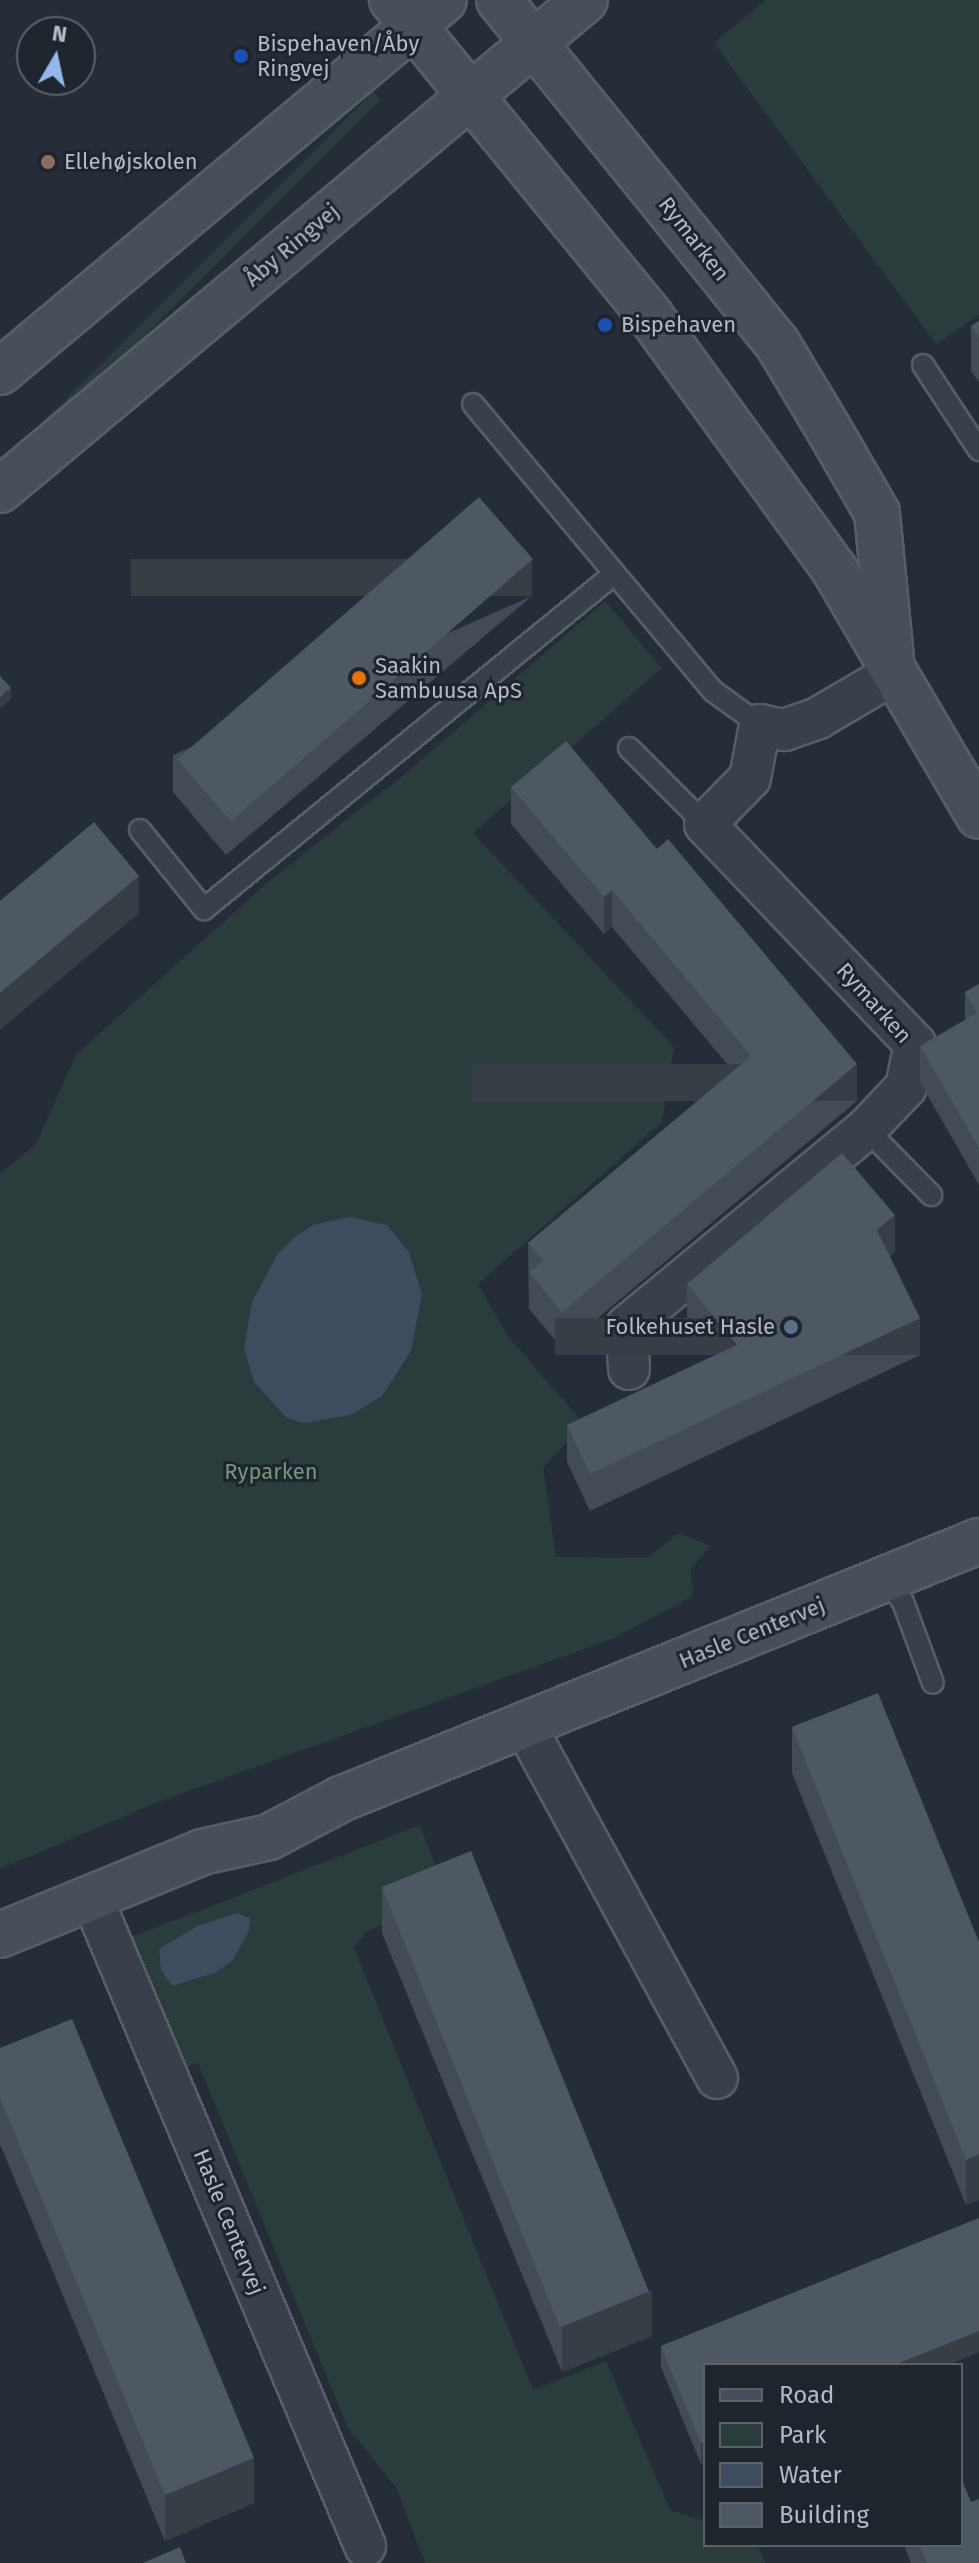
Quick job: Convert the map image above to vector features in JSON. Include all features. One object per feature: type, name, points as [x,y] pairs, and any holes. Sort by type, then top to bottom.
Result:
[{"type":"street","name":"Rymarken","points":[[499,0],[777,343],[877,513],[893,674]]},
{"type":"street","name":"Åby Ringvej","points":[[0,490],[585,0]]},
{"type":"street","name":"Rymarken","points":[[416,8],[471,95],[661,329],[834,569],[979,816]]},
{"type":"street","points":[[0,372],[416,8]]},
{"type":"street","points":[[705,824],[750,778],[760,725],[784,730],[818,718],[893,674]]},
{"type":"street","name":"Rymarken","points":[[629,1369],[627,1326],[866,1129],[906,1087],[915,1044],[705,824]]},
{"type":"street","name":"Hasle Centervej","points":[[0,1935],[202,1852],[269,1837],[341,1799],[979,1541]]},
{"type":"street","points":[[524,1724],[717,2078]]},
{"type":"street","name":"Hasle Centervej","points":[[92,1898],[365,2546]]},
{"type":"lane","points":[[923,365],[979,450]]},
{"type":"lane","points":[[473,404],[713,691],[760,725]]},
{"type":"lane","points":[[140,830],[204,909],[613,575]]},
{"type":"lane","points":[[629,748],[705,824]]},
{"type":"lane","points":[[866,1129],[931,1195]]},
{"type":"lane","points":[[887,1579],[903,1602],[933,1683]]},
{"type":"green space","points":[[766,0],[979,0],[979,315],[936,344],[714,43]]},
{"type":"green space","points":[[373,92],[381,100],[36,445],[28,437]]},
{"type":"green space","name":"Ryparken","points":[[605,601],[662,668],[473,833],[674,1047],[662,1122],[478,1284],[507,1335],[584,1424],[543,1467],[556,1557],[647,1558],[678,1533],[711,1546],[691,1568],[693,1596],[612,1639],[158,1802],[0,1869],[0,1174],[36,1144],[76,1055],[268,882],[406,773]]},
{"type":"green space","points":[[420,1825],[448,1899],[367,1931],[354,1948],[533,2390],[606,2361],[670,2510],[703,2520],[703,2547],[759,2547],[765,2563],[425,2563],[396,2487],[348,2428],[198,2063],[180,2070],[124,1940]]},
{"type":"water","points":[[349,1217],[387,1225],[409,1252],[422,1294],[411,1351],[382,1396],[351,1415],[304,1423],[287,1418],[254,1382],[244,1348],[252,1302],[277,1255],[295,1237],[313,1225]]},
{"type":"water","points":[[237,1913],[250,1918],[249,1931],[233,1960],[215,1973],[172,1986],[161,1970],[159,1949],[197,1926]]},
{"type":"building","points":[[979,321],[979,337],[971,326]]},
{"type":"building","points":[[479,497],[533,559],[231,821],[177,759]]},
{"type":"building","points":[[0,676],[11,688],[0,697]]},
{"type":"building","points":[[566,741],[657,849],[668,839],[857,1064],[562,1312],[529,1272],[543,1261],[528,1243],[751,1056],[612,890],[604,897],[511,787]]},
{"type":"building","points":[[94,822],[139,876],[0,993],[0,901]]},
{"type":"building","points":[[979,984],[979,1148],[920,1046],[977,1013],[965,992]]},
{"type":"building","points":[[842,1153],[895,1215],[877,1230],[920,1318],[590,1474],[567,1425],[737,1345],[687,1284]]},
{"type":"building","points":[[878,1693],[979,1942],[979,2154],[966,2160],[792,1727]]},
{"type":"building","points":[[471,1851],[649,2291],[560,2327],[382,1887]]},
{"type":"building","points":[[72,2019],[254,2458],[165,2495],[0,2098],[0,2048]]},
{"type":"building","points":[[979,2218],[979,2331],[899,2363],[703,2363],[701,2443],[661,2346]]},
{"type":"building","points":[[963,2483],[971,2502],[979,2499],[979,2563],[927,2563],[920,2547],[963,2547]]},
{"type":"building","points":[[180,2547],[186,2563],[143,2563]]},
{"type":"place","name":"Bispehaven/Åby Ringvej","points":[[241,56]]},
{"type":"place","name":"Ellehøjskolen","points":[[48,162]]},
{"type":"place","name":"Bispehaven","points":[[605,325]]},
{"type":"place","name":"Saakin Sambuusa ApS","points":[[359,678]]},
{"type":"place","name":"Folkehuset Hasle","points":[[791,1327]]}]
